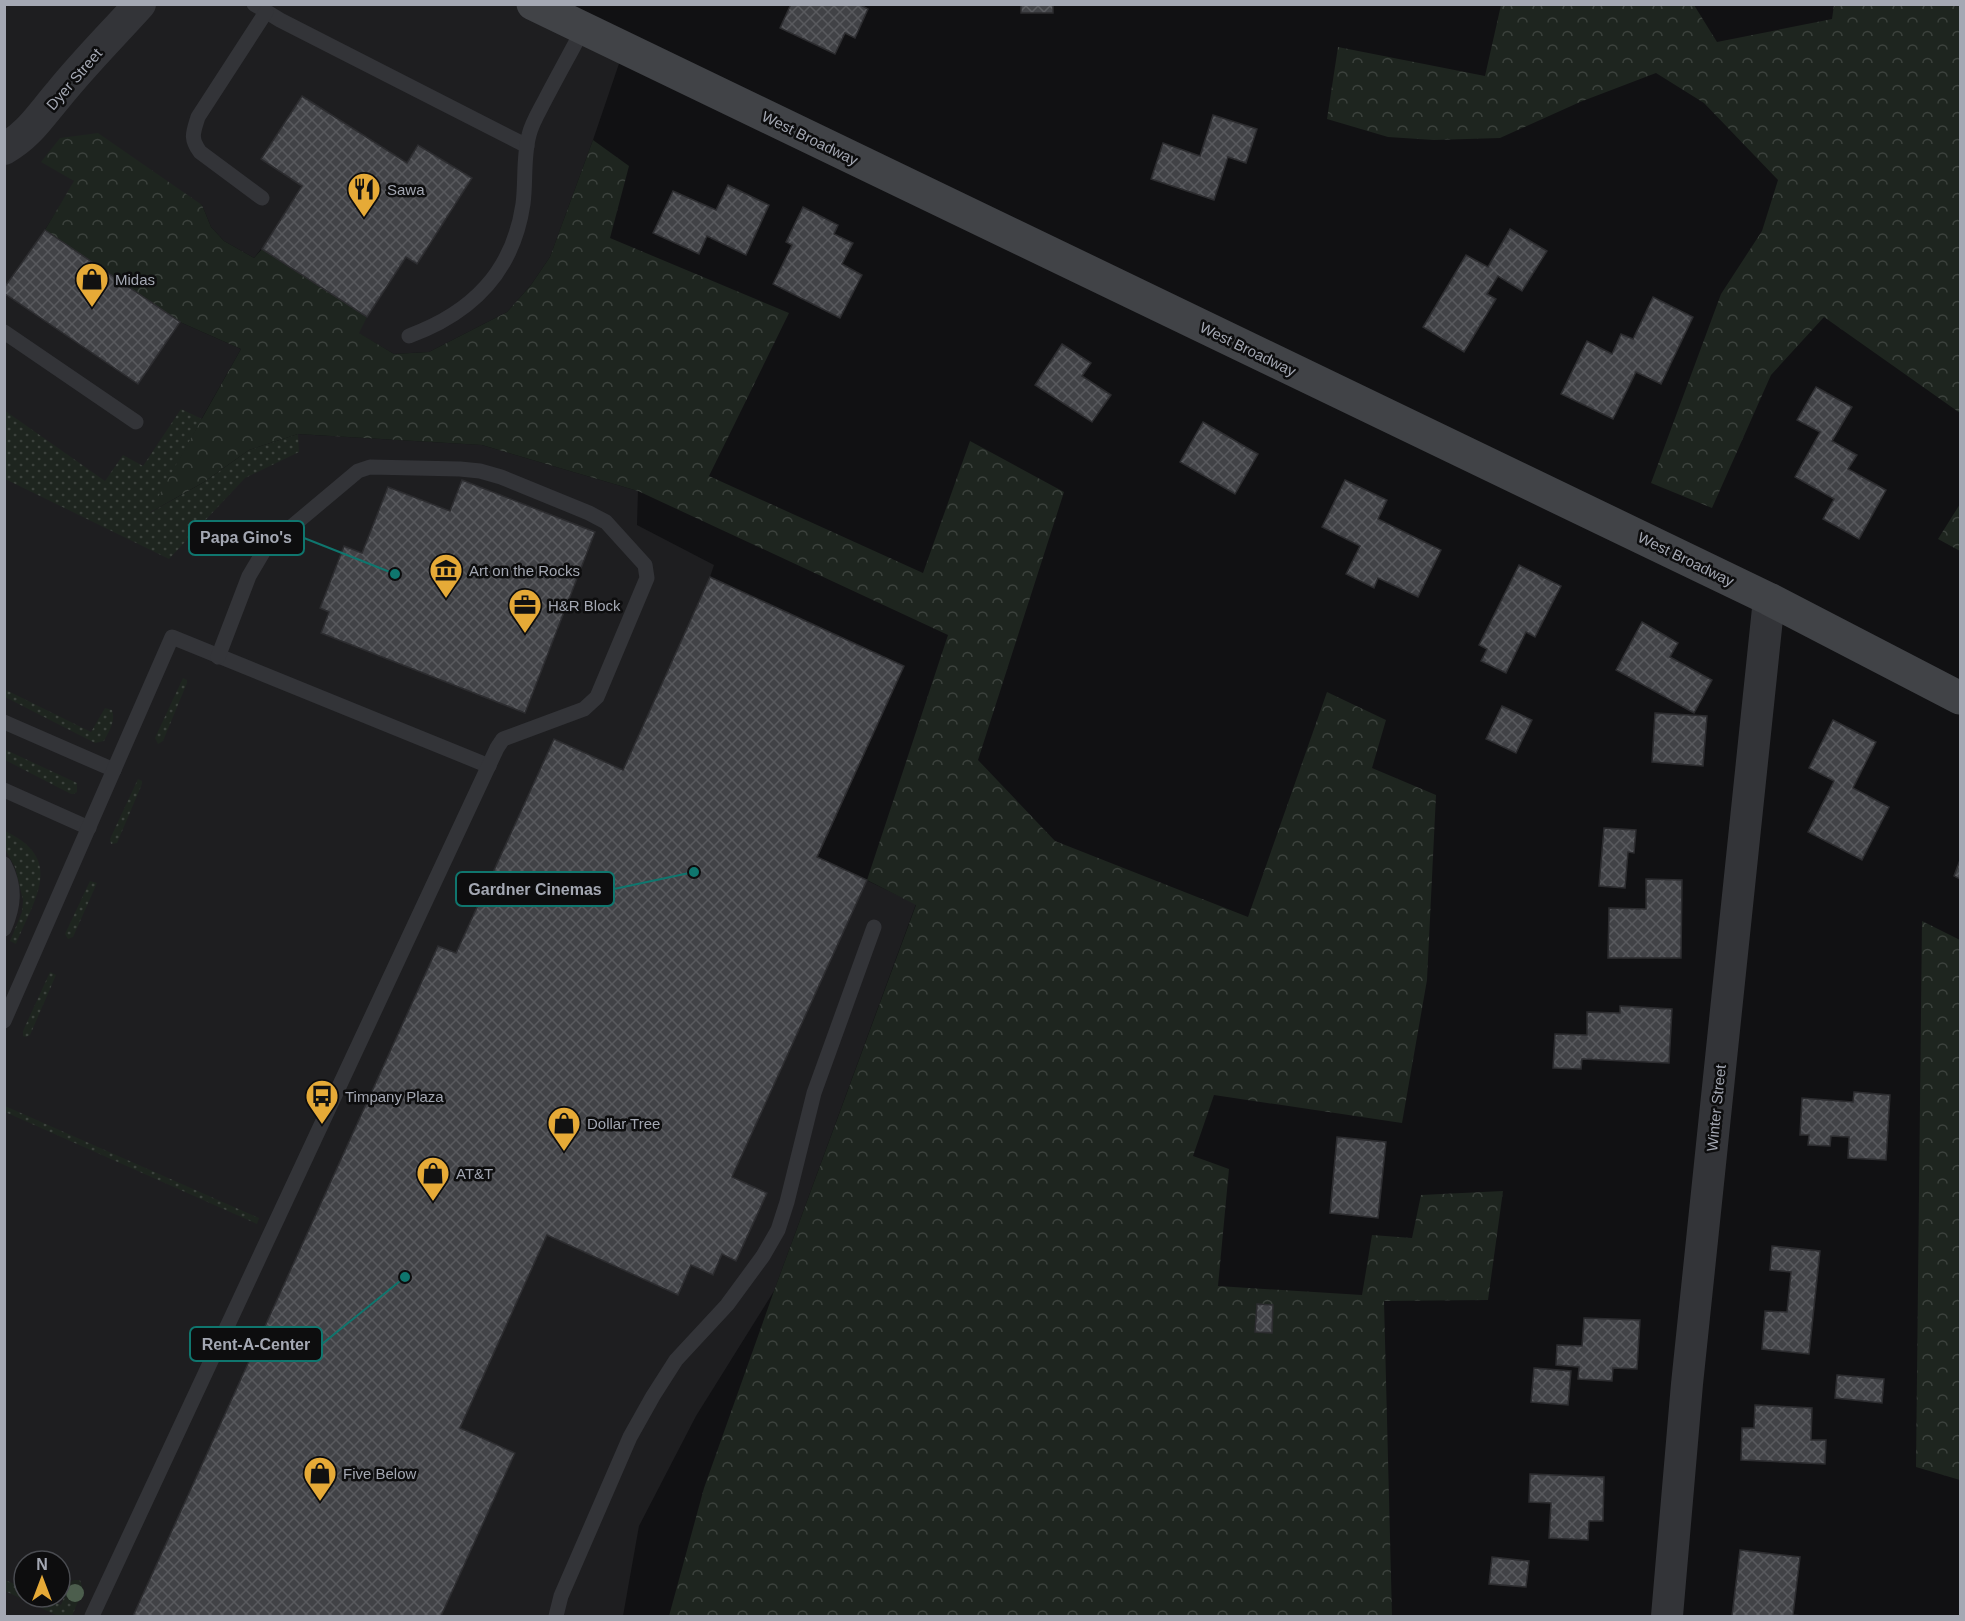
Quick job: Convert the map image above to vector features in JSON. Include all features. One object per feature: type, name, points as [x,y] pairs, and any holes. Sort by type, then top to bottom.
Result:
[{"type":"main road","name":"West Broadway","points":[[533,4],[1769,599],[1960,698]]},
{"type":"street","name":"Dyer Street","points":[[4,149],[19,141],[34,127],[59,93],[140,4]]},
{"type":"street","name":"Winter Street","points":[[1667,1617],[1687,1384],[1769,599]]},
{"type":"lane","points":[[261,198],[200,152],[194,143],[193,132],[198,117],[260,8],[527,146]]},
{"type":"lane","points":[[409,336],[434,327],[469,305],[507,258],[515,240],[522,211],[527,146],[532,125],[584,29]]},
{"type":"lane","points":[[4,332],[136,422]]},
{"type":"lane","points":[[92,1617],[503,739],[584,709],[597,697],[646,578],[645,565],[606,522],[501,477],[460,469],[370,467],[358,471],[265,549],[249,576],[218,657]]},
{"type":"lane","points":[[4,1021],[172,637],[489,766]]},
{"type":"lane","points":[[4,722],[114,770]]},
{"type":"lane","points":[[4,790],[89,828]]},
{"type":"lane","points":[[4,864],[12,879],[14,897],[11,915],[4,929]]},
{"type":"lane","points":[[556,1617],[561,1596],[630,1437],[653,1396],[676,1360],[727,1305],[763,1256],[778,1230],[814,1093],[874,927]]},
{"type":"shaded area","name":"Timpany Plaza","points":[[5,5],[533,5],[624,49],[550,257],[531,285],[507,312],[429,352],[394,354],[358,333],[367,316],[261,249],[254,258],[224,241],[211,227],[202,205],[42,161],[75,181],[45,230],[180,322],[241,349],[149,512],[298,434],[482,445],[638,491],[637,525],[714,565],[710,577],[904,666],[818,857],[916,904],[774,1291],[696,1416],[639,1526],[623,1616],[5,1616]]},
{"type":"green space","points":[[1501,5],[1694,5],[1717,42],[1832,19],[1834,5],[1960,5],[1960,413],[1824,317],[1771,375],[1712,508],[1651,483],[1721,294],[1762,231],[1778,180],[1704,103],[1656,73],[1580,102],[1500,138],[1434,140],[1388,137],[1327,119],[1338,47],[1485,76]]},
{"type":"green space","points":[[98,133],[202,205],[211,227],[224,241],[254,258],[262,249],[367,317],[359,333],[394,354],[429,352],[507,312],[531,285],[550,257],[593,140],[629,166],[610,238],[789,313],[709,476],[923,573],[970,441],[1064,492],[978,760],[1055,841],[1248,917],[1327,692],[1386,720],[1372,768],[1436,795],[1427,980],[1402,1123],[1214,1095],[1193,1156],[1229,1169],[1218,1286],[1362,1295],[1372,1235],[1412,1238],[1421,1195],[1503,1191],[1488,1300],[1384,1301],[1392,1616],[669,1616],[704,1488],[916,905],[867,880],[948,635],[638,491],[482,445],[298,434],[249,450],[204,482],[149,513],[241,349],[180,322],[45,230],[74,181],[41,162],[60,138]]},
{"type":"green space","points":[[181,409],[202,419],[150,513],[204,482],[249,450],[298,434],[299,452],[245,478],[169,559],[5,479],[4,410],[105,481],[123,455],[143,466]]},
{"type":"green space","points":[[1960,504],[1960,551],[1938,539]]},
{"type":"green space","points":[[183,678],[187,680],[187,683],[163,741],[158,744],[155,738]]},
{"type":"green space","points":[[4,689],[91,732],[105,708],[112,710],[111,726],[104,741],[95,743],[5,697]]},
{"type":"green space","points":[[4,749],[77,783],[77,792],[71,794],[5,760]]},
{"type":"green space","points":[[138,779],[142,781],[142,784],[117,843],[111,844],[110,839]]},
{"type":"green space","points":[[5,831],[23,842],[35,854],[40,867],[37,895],[16,944],[10,941],[22,912],[23,900],[15,867],[5,849]]},
{"type":"green space","points":[[90,881],[97,883],[73,937],[68,939],[65,934]]},
{"type":"green space","points":[[1922,921],[1960,940],[1960,1480],[1916,1467]]},
{"type":"green space","points":[[50,972],[56,975],[30,1035],[23,1036],[23,1031]]},
{"type":"green space","points":[[5,1106],[259,1218],[257,1224],[5,1112]]},
{"type":"green space","points":[[5,1580],[12,1583],[12,1594],[5,1591]]},
{"type":"green space","points":[[80,1580],[83,1589],[72,1616],[56,1615],[43,1609],[72,1609],[72,1581]]},
{"type":"building","points":[[791,4],[859,4],[868,9],[855,38],[845,33],[835,54],[780,28]]},
{"type":"building","points":[[1021,4],[1053,4],[1053,13],[1021,13]]},
{"type":"building","name":"Sawa","points":[[302,96],[407,163],[418,145],[472,178],[417,264],[406,257],[367,317],[262,249],[302,186],[261,159]]},
{"type":"building","points":[[1213,115],[1257,129],[1246,163],[1228,157],[1214,200],[1151,179],[1163,143],[1200,156]]},
{"type":"building","points":[[728,185],[769,205],[746,255],[707,236],[699,254],[653,233],[673,191],[716,210]]},
{"type":"building","points":[[803,207],[838,225],[834,234],[853,243],[842,264],[862,275],[840,318],[773,284],[792,245],[786,242]]},
{"type":"building","points":[[1510,229],[1547,251],[1522,291],[1498,276],[1487,294],[1496,299],[1464,352],[1423,327],[1466,255],[1488,267]]},
{"type":"building","name":"Midas","points":[[45,230],[180,322],[138,384],[4,293],[4,288]]},
{"type":"building","points":[[1653,297],[1693,317],[1661,384],[1636,372],[1613,419],[1561,394],[1587,341],[1612,354],[1621,334],[1633,339]]},
{"type":"building","points":[[1062,344],[1091,363],[1082,376],[1111,395],[1092,422],[1035,385]]},
{"type":"building","points":[[1816,387],[1852,407],[1832,441],[1857,455],[1848,469],[1886,490],[1859,539],[1823,519],[1834,499],[1795,477],[1820,432],[1797,420]]},
{"type":"building","points":[[1203,422],[1258,454],[1235,494],[1180,462]]},
{"type":"building","points":[[462,480],[595,532],[525,713],[321,633],[329,612],[320,608],[344,546],[362,553],[388,487],[450,511]]},
{"type":"building","points":[[1345,480],[1387,500],[1378,519],[1441,550],[1418,597],[1378,578],[1374,588],[1346,574],[1360,546],[1322,527]]},
{"type":"building","points":[[1519,565],[1561,586],[1535,637],[1526,632],[1506,673],[1481,661],[1487,649],[1479,645]]},
{"type":"building","points":[[710,577],[904,666],[817,857],[867,880],[732,1177],[767,1193],[736,1261],[722,1254],[713,1275],[691,1265],[678,1295],[547,1235],[460,1428],[515,1453],[441,1616],[133,1616],[438,946],[456,953],[554,739],[623,770]]},
{"type":"building","points":[[1642,622],[1678,643],[1670,657],[1712,680],[1694,713],[1616,670]]},
{"type":"building","points":[[1502,706],[1532,720],[1516,753],[1486,739]]},
{"type":"building","points":[[1655,713],[1707,716],[1703,766],[1652,762]]},
{"type":"building","points":[[1833,720],[1876,742],[1853,788],[1889,807],[1862,860],[1808,832],[1834,781],[1809,768]]},
{"type":"building","points":[[1604,828],[1636,830],[1634,853],[1628,852],[1625,888],[1599,886]]},
{"type":"building","points":[[1960,860],[1960,879],[1954,876]]},
{"type":"building","points":[[1646,879],[1682,880],[1681,958],[1608,958],[1609,908],[1646,909]]},
{"type":"building","points":[[1620,1006],[1672,1009],[1669,1063],[1582,1059],[1581,1069],[1553,1068],[1555,1034],[1587,1035],[1587,1012],[1620,1013]]},
{"type":"building","points":[[1854,1092],[1890,1095],[1886,1160],[1848,1158],[1849,1137],[1831,1136],[1830,1146],[1808,1145],[1809,1135],[1800,1135],[1802,1098],[1853,1102]]},
{"type":"building","points":[[1337,1137],[1386,1142],[1378,1218],[1330,1213]]},
{"type":"building","points":[[1772,1246],[1820,1251],[1809,1354],[1762,1349],[1765,1311],[1787,1312],[1791,1272],[1770,1270]]},
{"type":"building","points":[[1257,1304],[1273,1305],[1272,1333],[1255,1332]]},
{"type":"building","points":[[1584,1318],[1640,1320],[1637,1369],[1613,1368],[1612,1381],[1578,1379],[1579,1367],[1556,1365],[1557,1345],[1582,1346]]},
{"type":"building","points":[[1534,1368],[1571,1371],[1568,1405],[1531,1402]]},
{"type":"building","points":[[1837,1375],[1884,1379],[1882,1403],[1835,1398]]},
{"type":"building","points":[[1755,1405],[1812,1408],[1811,1440],[1826,1440],[1825,1464],[1741,1460],[1742,1428],[1754,1428]]},
{"type":"building","points":[[1530,1474],[1604,1477],[1603,1521],[1589,1521],[1588,1540],[1549,1538],[1551,1503],[1529,1502]]},
{"type":"building","points":[[1740,1550],[1800,1557],[1793,1615],[1802,1616],[1732,1616]]},
{"type":"building","points":[[1492,1557],[1529,1561],[1526,1587],[1489,1584]]},
{"type":"place","name":"Sawa","points":[[364,218]]},
{"type":"place","name":"Midas","points":[[92,308]]},
{"type":"place","name":"Papa Gino's","points":[[395,574]]},
{"type":"place","name":"Art on the Rocks","points":[[446,599]]},
{"type":"place","name":"H&R Block","points":[[525,634]]},
{"type":"place","name":"Gardner Cinemas","points":[[694,872]]},
{"type":"place","name":"Timpany Plaza","points":[[322,1125]]},
{"type":"place","name":"Dollar Tree","points":[[564,1152]]},
{"type":"place","name":"AT&T","points":[[433,1202]]},
{"type":"place","name":"Rent-A-Center","points":[[405,1277]]},
{"type":"place","name":"Five Below","points":[[320,1502]]}]
